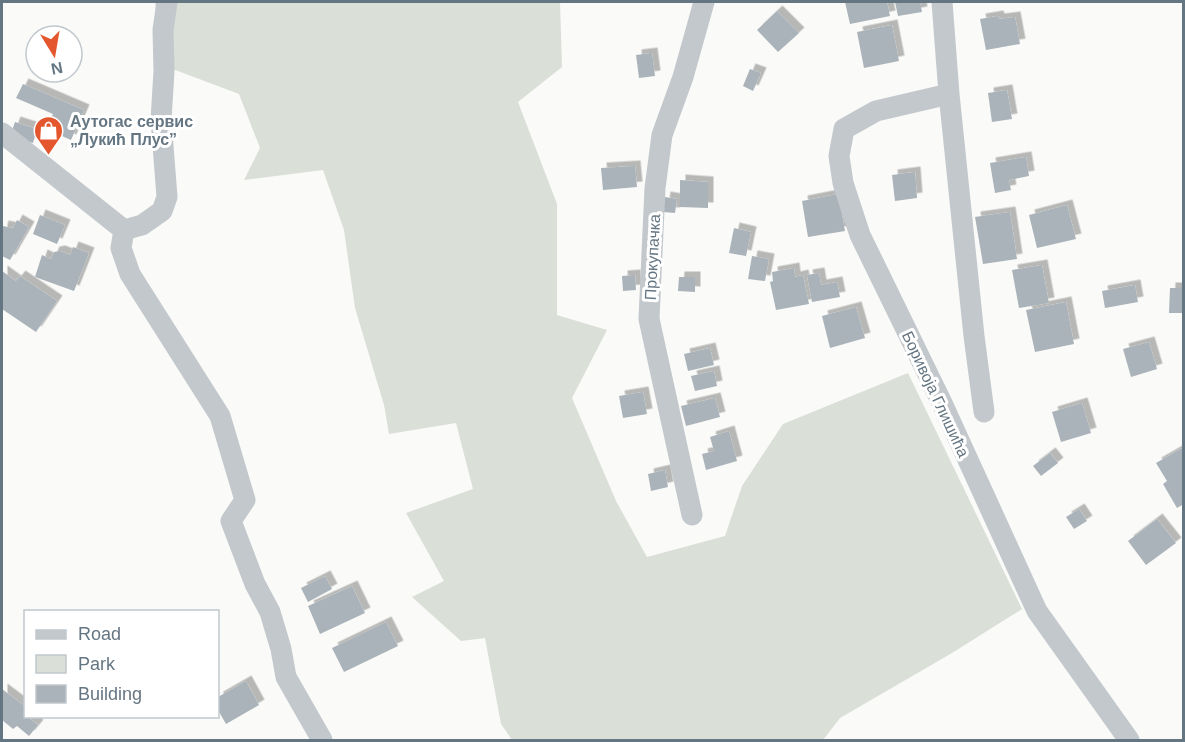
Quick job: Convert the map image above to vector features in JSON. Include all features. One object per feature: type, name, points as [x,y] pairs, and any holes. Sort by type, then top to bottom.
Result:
[{"type":"street","points":[[124,230],[142,225],[162,212],[167,197],[161,120],[164,71],[163,30],[167,2]]},
{"type":"street","name":"Прокупачка","points":[[692,515],[649,319],[655,188],[662,135],[683,76],[704,2]]},
{"type":"street","points":[[942,2],[949,94],[984,412]]},
{"type":"street","name":"Боривоја Глишића","points":[[949,94],[876,111],[844,129],[839,156],[843,183],[860,235],[942,403],[1037,611],[1129,741]]},
{"type":"street","points":[[2,133],[124,230]]},
{"type":"street","points":[[124,230],[121,248],[130,274],[220,416],[244,500],[231,521],[255,584],[270,612],[281,649],[286,677],[322,741]]},
{"type":"green space","points":[[155,2],[560,2],[562,67],[518,102],[557,204],[557,315],[607,330],[572,398],[616,501],[647,557],[725,536],[742,486],[783,424],[908,373],[1022,609],[840,718],[823,740],[512,740],[501,724],[485,638],[461,641],[412,597],[444,581],[406,513],[473,489],[456,423],[389,434],[384,405],[355,308],[344,230],[323,170],[244,180],[260,148],[239,94],[162,65]]},
{"type":"building","points":[[845,2],[887,2],[890,16],[850,24]]},
{"type":"building","points":[[895,2],[920,2],[922,12],[898,16]]},
{"type":"building","points":[[777,11],[799,33],[778,52],[757,30]]},
{"type":"building","points":[[998,16],[999,19],[1015,17],[1020,44],[986,50],[980,19]]},
{"type":"building","points":[[892,25],[899,61],[864,68],[857,32]]},
{"type":"building","points":[[652,53],[655,76],[639,78],[636,55]]},
{"type":"building","points":[[750,69],[761,73],[753,91],[743,86]]},
{"type":"building","points":[[23,84],[84,110],[71,140],[46,129],[53,114],[16,98]]},
{"type":"building","points":[[1007,90],[1012,119],[992,122],[988,93]]},
{"type":"building","points":[[15,122],[37,129],[33,143],[10,136]]},
{"type":"building","points":[[1026,157],[1029,176],[1009,180],[1011,190],[995,193],[990,163]]},
{"type":"building","points":[[635,166],[637,187],[603,190],[601,168]]},
{"type":"building","points":[[915,172],[917,198],[895,201],[892,175]]},
{"type":"building","points":[[680,180],[708,182],[708,208],[680,207]]},
{"type":"building","points":[[838,194],[845,231],[808,237],[802,201]]},
{"type":"building","points":[[665,197],[677,199],[675,213],[663,212]]},
{"type":"building","points":[[1067,205],[1076,239],[1037,248],[1029,215]]},
{"type":"building","points":[[1010,212],[1017,259],[983,264],[975,217]]},
{"type":"building","points":[[40,215],[65,225],[57,244],[33,234]]},
{"type":"building","points":[[17,220],[29,227],[10,260],[2,256],[2,230],[3,226],[13,228]]},
{"type":"building","points":[[734,228],[751,232],[746,256],[729,253]]},
{"type":"building","points":[[73,247],[89,253],[74,291],[35,277],[42,255],[51,259],[54,252],[60,251],[70,255]]},
{"type":"building","points":[[752,256],[769,259],[765,281],[748,279]]},
{"type":"building","points":[[1042,265],[1049,303],[1019,308],[1012,270]]},
{"type":"building","points":[[794,268],[795,277],[803,275],[809,304],[776,310],[770,282],[773,281],[772,272]]},
{"type":"building","points":[[2,271],[16,281],[20,276],[57,301],[36,332],[2,309]]},
{"type":"building","points":[[819,273],[821,285],[837,282],[840,297],[812,302],[807,275]]},
{"type":"building","points":[[635,275],[636,290],[623,291],[622,276]]},
{"type":"building","points":[[679,277],[695,277],[695,292],[678,291]]},
{"type":"building","points":[[1135,285],[1138,302],[1105,308],[1102,291]]},
{"type":"building","points":[[1170,288],[1184,288],[1184,313],[1169,313]]},
{"type":"building","points":[[1066,302],[1074,344],[1035,352],[1026,310]]},
{"type":"building","points":[[856,307],[865,338],[830,348],[822,316]]},
{"type":"building","points":[[1149,342],[1157,369],[1131,377],[1123,349]]},
{"type":"building","points":[[710,348],[714,365],[688,371],[684,354]]},
{"type":"building","points":[[714,371],[717,386],[695,391],[691,376]]},
{"type":"building","points":[[643,392],[647,414],[623,418],[619,396]]},
{"type":"building","points":[[715,398],[720,417],[686,426],[681,406]]},
{"type":"building","points":[[1082,403],[1091,433],[1061,442],[1052,412]]},
{"type":"building","points":[[729,431],[737,461],[706,470],[702,454],[714,451],[710,437]]},
{"type":"building","points":[[1184,447],[1184,504],[1177,508],[1163,484],[1167,481],[1156,463]]},
{"type":"building","points":[[1050,453],[1058,463],[1041,476],[1033,466]]},
{"type":"building","points":[[665,470],[668,487],[651,491],[648,474]]},
{"type":"building","points":[[1079,509],[1087,521],[1074,529],[1066,517]]},
{"type":"building","points":[[1157,519],[1176,543],[1146,565],[1128,541]]},
{"type":"building","points":[[325,576],[332,589],[308,602],[301,588]]},
{"type":"building","points":[[352,586],[365,613],[320,634],[308,606]]},
{"type":"building","points":[[386,622],[398,646],[344,672],[332,648]]},
{"type":"building","points":[[246,681],[259,705],[226,724],[219,712],[219,696]]},
{"type":"building","points":[[2,689],[24,706],[24,718],[29,718],[38,725],[29,736],[17,726],[13,729],[2,720]]},
{"type":"place","name":"Аутогас сервис „Лукић Плус”","points":[[49,156]]}]
